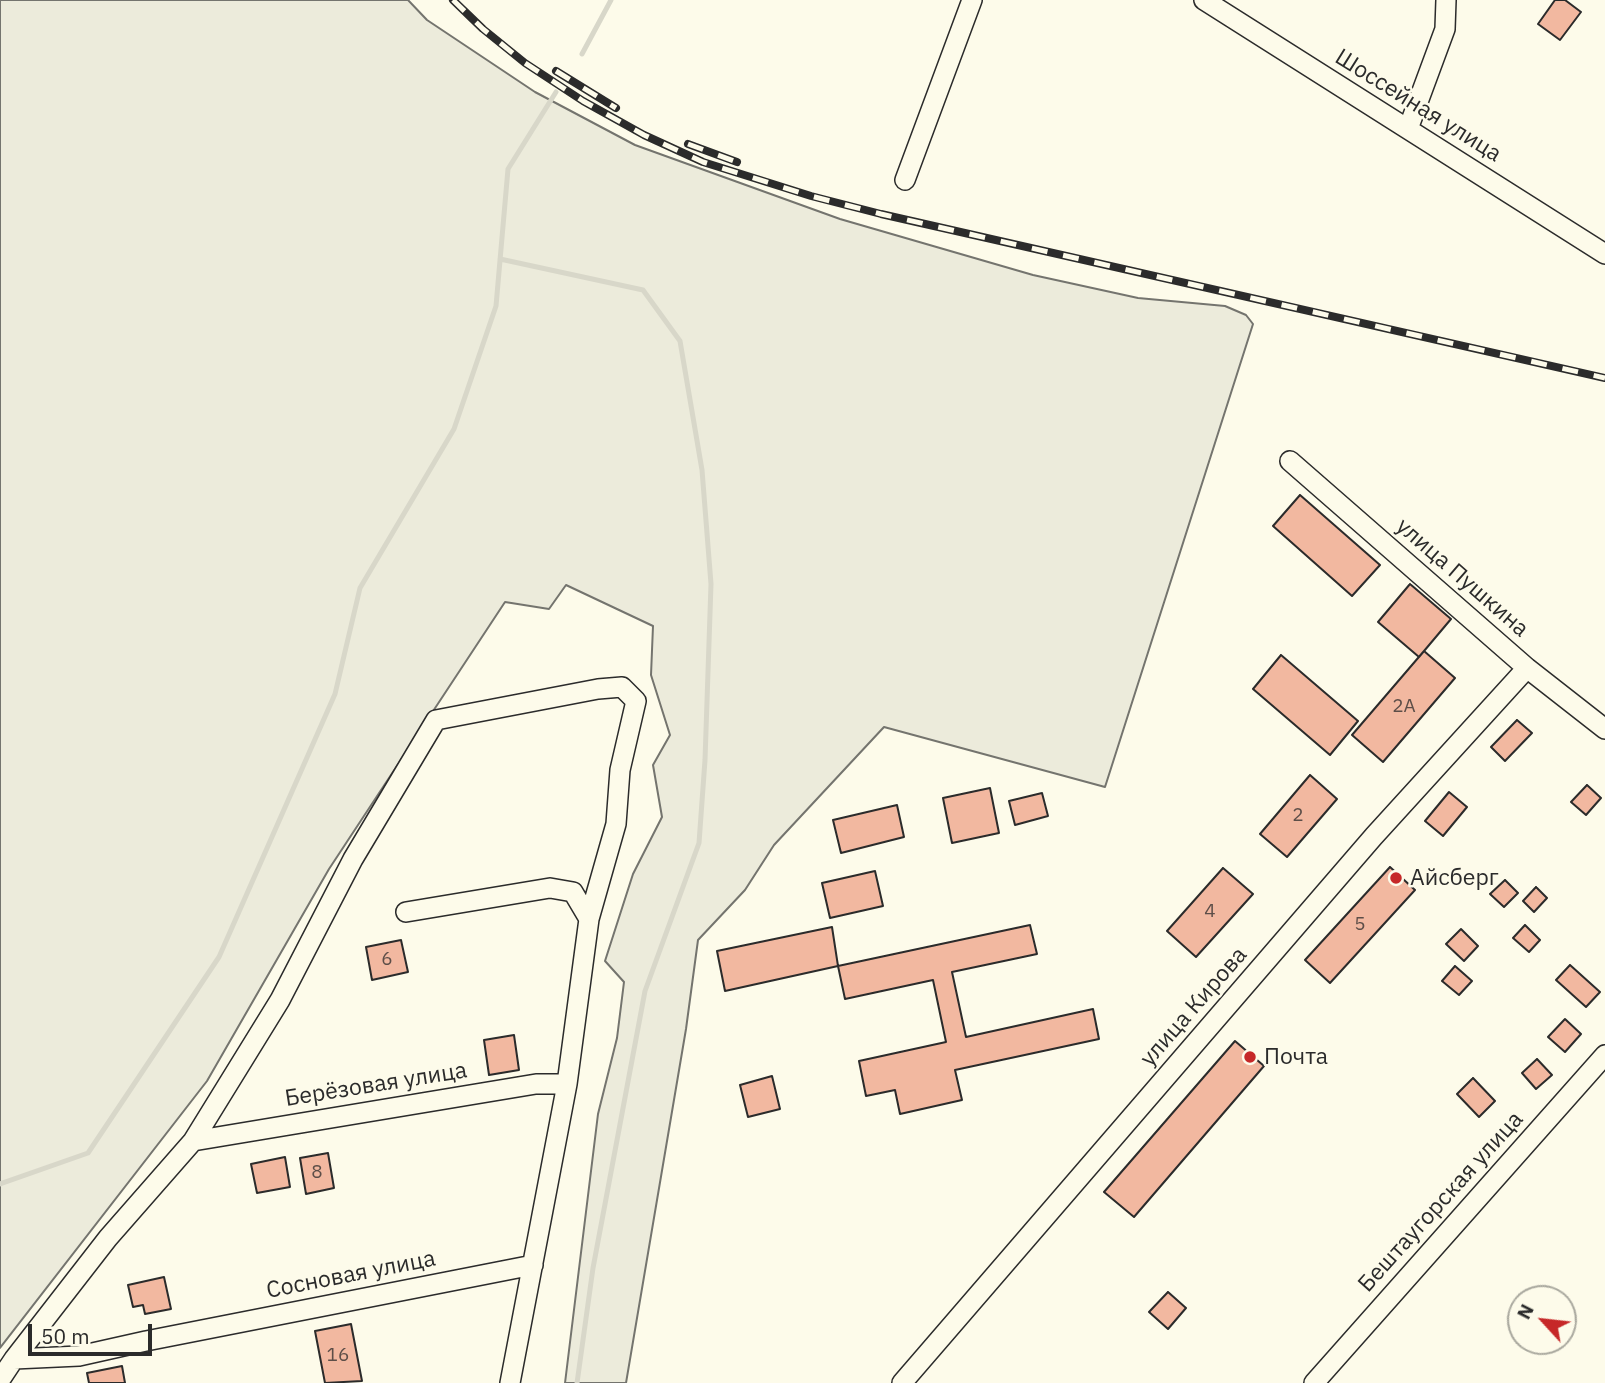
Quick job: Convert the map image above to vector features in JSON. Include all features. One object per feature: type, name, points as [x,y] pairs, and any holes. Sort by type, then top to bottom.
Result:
[{"type":"street","points":[[905,180],[972,0]]},
{"type":"street","name":"Шоссейная улица","points":[[1204,0],[1605,254]]},
{"type":"street","points":[[1409,129],[1445,29],[1446,0]]},
{"type":"street","name":"улица Пушкина","points":[[1290,461],[1527,668],[1605,729]]},
{"type":"street","name":"улица Кирова","points":[[902,1383],[1374,836],[1527,668]]},
{"type":"street","points":[[0,1380],[108,1238],[193,1141],[280,1000],[353,859],[436,720],[598,689],[622,687],[636,701],[620,771],[617,824],[589,919],[567,1084],[510,1383]]},
{"type":"street","points":[[406,912],[550,888],[573,892],[589,919]]},
{"type":"street","name":"Бештаугорская улица","points":[[1314,1383],[1605,1055]]},
{"type":"street","name":"Берёзовая улица","points":[[193,1141],[536,1084],[567,1084]]},
{"type":"street","name":"Сосновая улица","points":[[14,1359],[79,1356],[146,1340],[533,1265]]},
{"type":"shaded area","points":[[0,0],[408,0],[427,20],[535,92],[635,145],[840,219],[1033,275],[1138,298],[1225,306],[1246,315],[1253,324],[1105,787],[884,727],[774,845],[745,890],[698,940],[686,1029],[626,1383],[565,1383],[598,1114],[617,1038],[624,982],[605,961],[633,874],[662,817],[653,765],[670,735],[651,675],[653,626],[566,585],[549,609],[505,602],[329,869],[207,1081],[0,1348]]},
{"type":"building","points":[[1555,0],[1565,0],[1581,12],[1560,40],[1538,24]]},
{"type":"building","points":[[1300,495],[1380,565],[1352,596],[1273,526]]},
{"type":"building","points":[[1410,584],[1451,619],[1419,657],[1378,622]]},
{"type":"building","points":[[1424,651],[1455,678],[1383,762],[1352,735]]},
{"type":"building","points":[[1281,655],[1358,721],[1330,755],[1253,689]]},
{"type":"building","points":[[1517,720],[1532,733],[1505,761],[1491,747]]},
{"type":"building","points":[[1310,775],[1337,799],[1287,857],[1260,834]]},
{"type":"building","points":[[1587,785],[1601,798],[1586,815],[1571,802]]},
{"type":"building","points":[[990,788],[999,833],[952,843],[943,798]]},
{"type":"building","points":[[1449,792],[1467,807],[1443,836],[1425,821]]},
{"type":"building","points":[[1042,793],[1048,816],[1015,825],[1009,801]]},
{"type":"building","points":[[897,805],[904,837],[841,853],[833,820]]},
{"type":"building","points":[[1390,867],[1415,890],[1330,983],[1305,960]]},
{"type":"building","points":[[1223,868],[1253,894],[1196,957],[1167,931]]},
{"type":"building","points":[[875,871],[883,906],[830,918],[822,883]]},
{"type":"building","points":[[1505,880],[1518,893],[1504,907],[1490,894]]},
{"type":"building","points":[[1536,887],[1547,898],[1534,912],[1523,901]]},
{"type":"building","points":[[1030,925],[1037,954],[952,972],[966,1037],[1093,1009],[1099,1039],[955,1070],[962,1100],[900,1114],[895,1090],[866,1096],[859,1061],[946,1042],[933,980],[845,999],[838,966]]},
{"type":"building","points":[[1525,925],[1540,940],[1529,952],[1513,938]]},
{"type":"building","points":[[832,927],[838,966],[725,991],[717,951]]},
{"type":"building","points":[[1461,929],[1478,946],[1464,961],[1446,944]]},
{"type":"building","points":[[401,940],[408,972],[372,980],[366,947]]},
{"type":"building","points":[[1570,965],[1600,992],[1586,1007],[1556,980]]},
{"type":"building","points":[[1455,966],[1472,981],[1459,995],[1442,981]]},
{"type":"building","points":[[1565,1019],[1581,1034],[1565,1052],[1548,1037]]},
{"type":"building","points":[[514,1035],[519,1070],[489,1075],[484,1040]]},
{"type":"building","points":[[1235,1041],[1264,1066],[1134,1217],[1104,1192]]},
{"type":"building","points":[[1537,1059],[1552,1075],[1536,1089],[1522,1073]]},
{"type":"building","points":[[772,1076],[780,1109],[748,1117],[740,1085]]},
{"type":"building","points":[[1473,1078],[1495,1101],[1479,1117],[1457,1094]]},
{"type":"building","points":[[328,1153],[334,1188],[306,1194],[300,1158]]},
{"type":"building","points":[[285,1157],[290,1187],[257,1193],[251,1164]]},
{"type":"building","points":[[164,1277],[171,1309],[145,1314],[143,1305],[133,1307],[128,1285]]},
{"type":"building","points":[[1168,1292],[1186,1308],[1168,1329],[1149,1312]]},
{"type":"building","points":[[351,1324],[362,1381],[325,1383],[315,1331]]},
{"type":"building","points":[[122,1366],[125,1383],[89,1383],[87,1373]]},
{"type":"waterway","points":[[582,54],[611,0]]},
{"type":"waterway","points":[[0,1184],[88,1153],[219,957],[335,694],[360,588],[454,429],[496,306],[508,169],[556,92]]},
{"type":"waterway","points":[[500,259],[643,290],[680,341],[702,470],[711,584],[705,760],[699,843],[645,991],[593,1268],[577,1383]]},
{"type":"railway","points":[[453,0],[525,63],[583,101],[644,135],[703,162],[811,196],[881,214],[1605,378]]},
{"type":"railway","points":[[556,71],[616,108]]},
{"type":"railway","points":[[688,144],[737,162]]},
{"type":"place","name":"Айсберг","points":[[1396,878]]},
{"type":"place","name":"Почта","points":[[1250,1057]]}]
